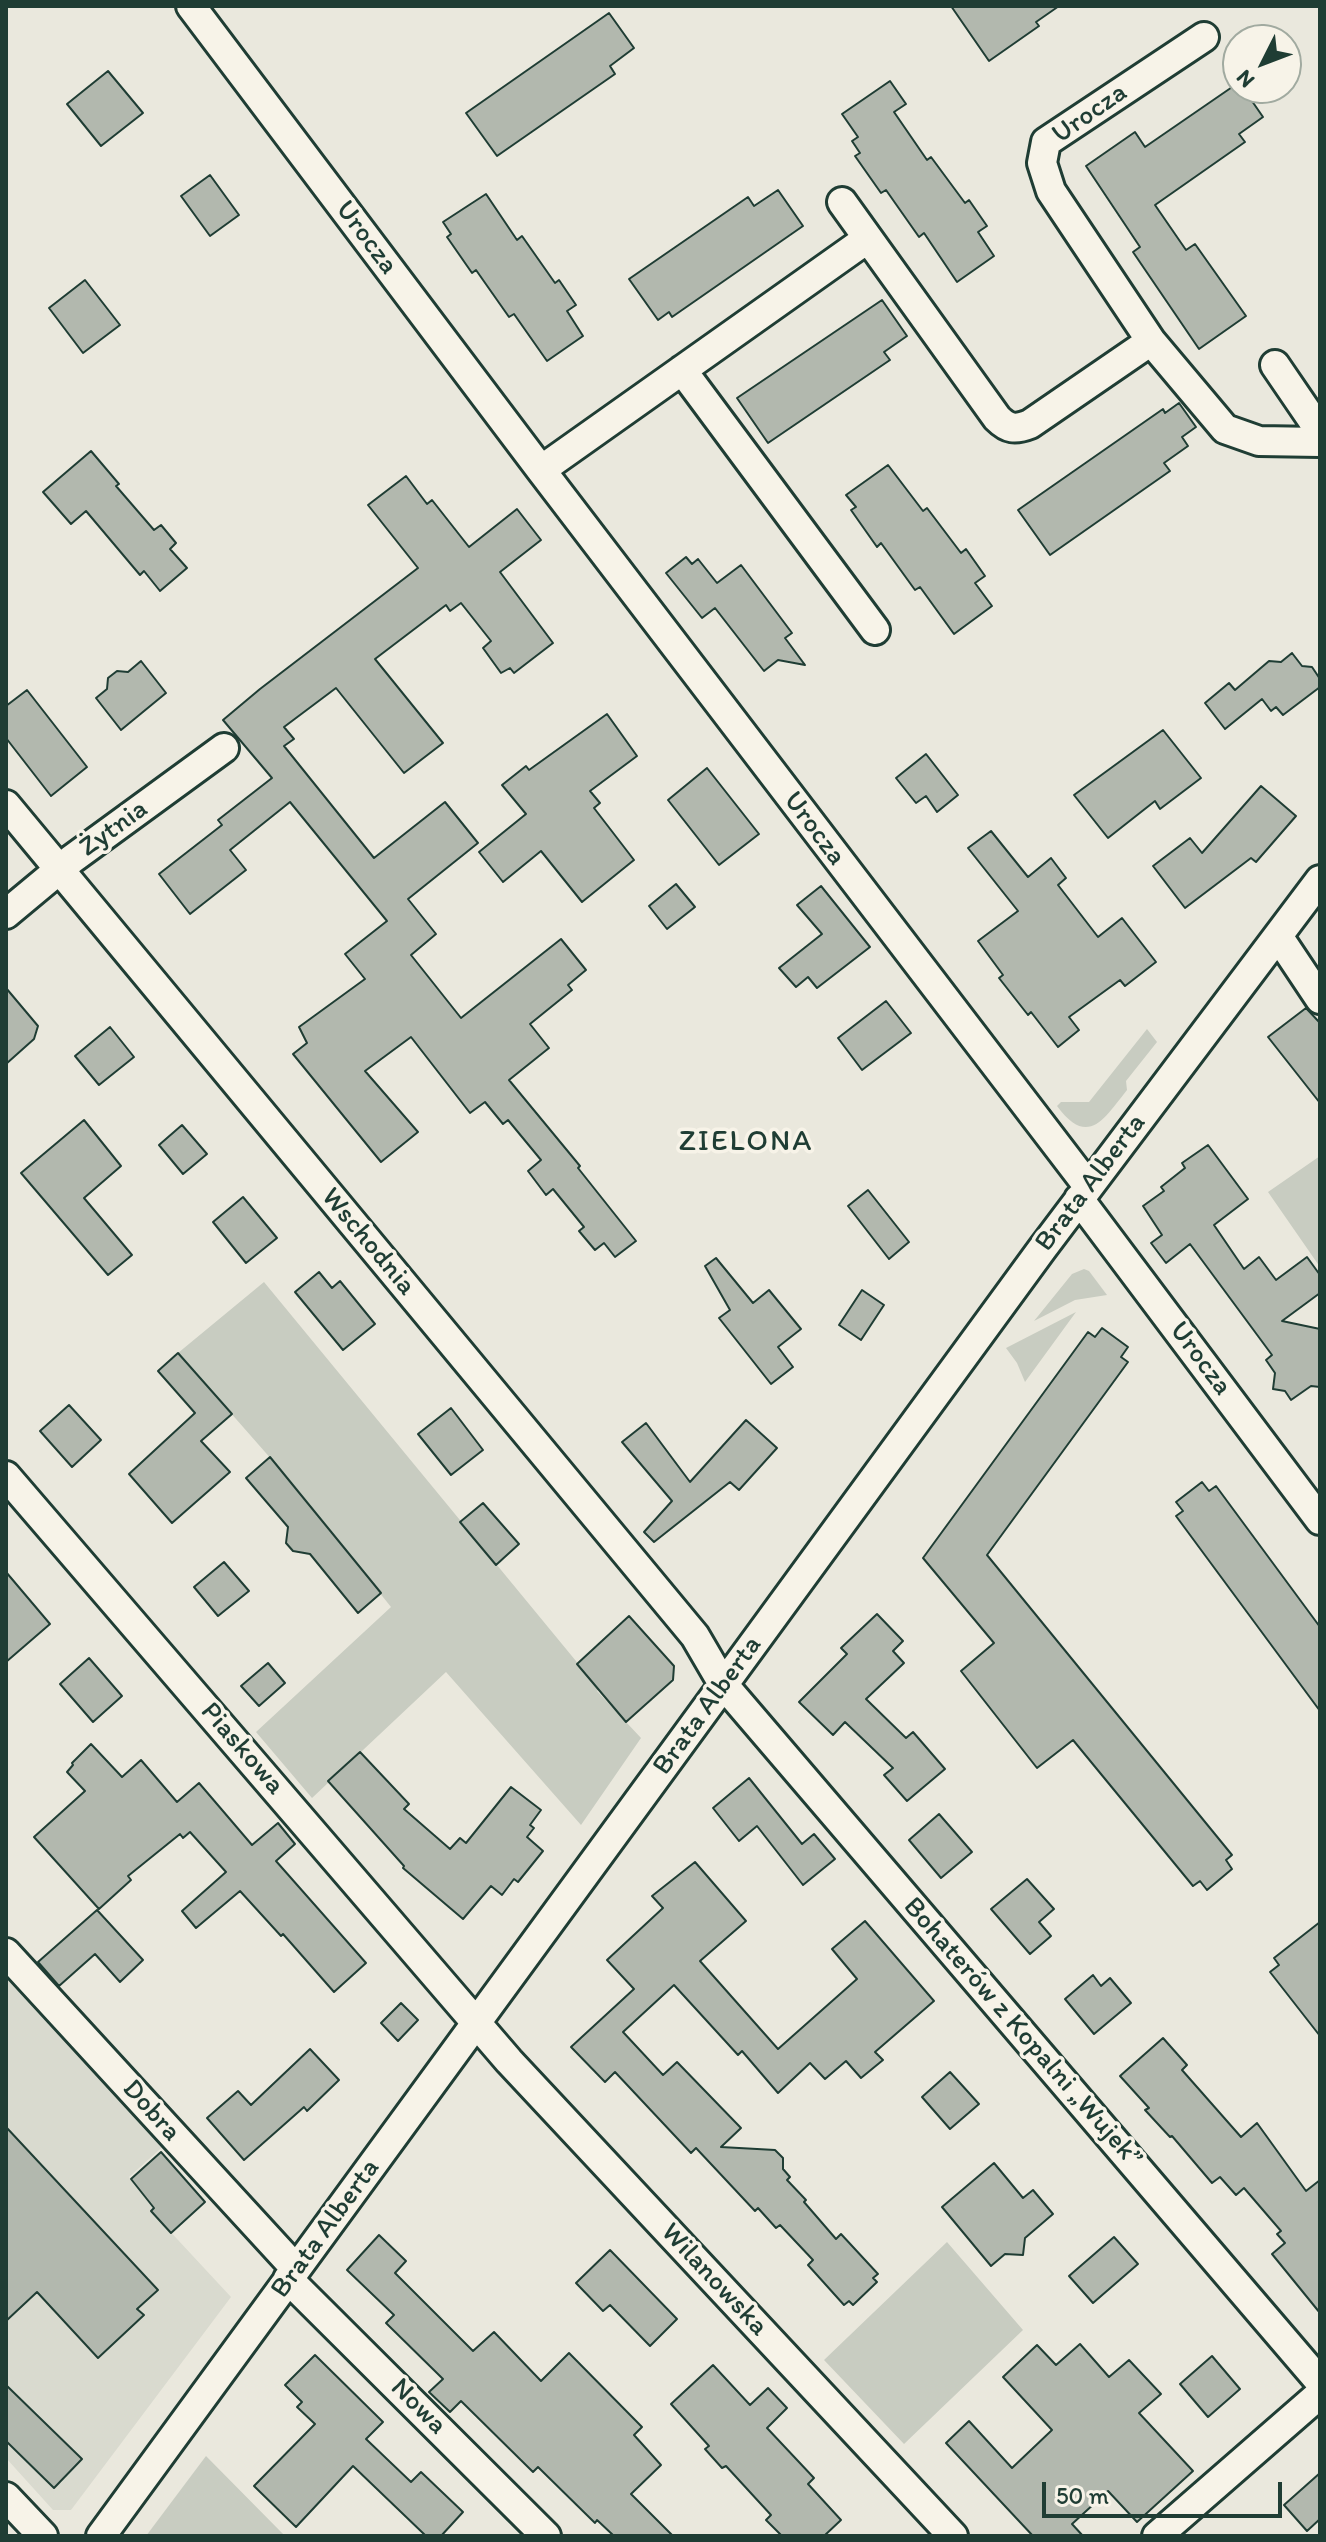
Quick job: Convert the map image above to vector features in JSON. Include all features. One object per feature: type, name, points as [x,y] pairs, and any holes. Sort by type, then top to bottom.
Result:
[{"type":"street","name":"Urocza","points":[[191,6],[1084,1193],[1320,1520]]},
{"type":"street","name":"Urocza","points":[[1204,37],[1046,142],[1042,163],[1051,191],[1151,341],[1225,429],[1259,441],[1320,442]]},
{"type":"street","points":[[842,202],[1006,427],[1015,429],[1030,424],[1151,341]]},
{"type":"street","points":[[541,470],[867,239]]},
{"type":"street","points":[[1275,365],[1320,431]]},
{"type":"street","points":[[682,370],[875,630]]},
{"type":"street","name":"Żytnia","points":[[6,914],[59,869],[224,748]]},
{"type":"street","name":"Wschodnia","points":[[6,805],[695,1636],[723,1684]]},
{"type":"street","name":"Brata Alberta","points":[[101,2536],[1084,1193],[1320,880]]},
{"type":"street","points":[[1278,936],[1320,999]]},
{"type":"street","name":"Piaskowa","points":[[6,1476],[476,2022]]},
{"type":"street","name":"Bohaterów z Kopalni „Wujek”","points":[[723,1684],[1320,2382]]},
{"type":"street","name":"Dobra","points":[[6,1953],[292,2274]]},
{"type":"street","name":"Wilanowska","points":[[476,2022],[953,2536]]},
{"type":"street","name":"Nowa","points":[[292,2274],[546,2536]]},
{"type":"street","points":[[1157,2536],[1320,2394]]},
{"type":"street","points":[[6,2497],[43,2536]]},
{"type":"shaded area","points":[[1147,1029],[1157,1042],[1126,1081],[1127,1090],[1111,1111],[1095,1125],[1087,1127],[1068,1119],[1057,1106],[1061,1102],[1089,1102]]},
{"type":"shaded area","points":[[1320,1156],[1320,1267],[1268,1192]]},
{"type":"shaded area","points":[[1084,1269],[1089,1271],[1107,1295],[1075,1300],[1034,1321],[1072,1274]]},
{"type":"shaded area","points":[[264,1282],[599,1689],[597,1691],[641,1738],[581,1825],[446,1672],[312,1798],[256,1732],[391,1607],[287,1477],[178,1353]]},
{"type":"shaded area","points":[[1076,1312],[1025,1382],[1006,1348]]},
{"type":"shaded area","points":[[6,1977],[14,1985],[21,1980],[168,2142],[129,2177],[154,2208],[152,2212],[231,2297],[71,2510],[53,2510],[6,2458]]},
{"type":"shaded area","points":[[947,2242],[1023,2330],[904,2444],[824,2360]]},
{"type":"shaded area","points":[[206,2456],[285,2536],[146,2536]]},
{"type":"building","points":[[951,6],[1059,6],[1036,22],[1039,26],[989,61]]},
{"type":"building","points":[[609,13],[634,48],[610,66],[615,74],[497,156],[466,113]]},
{"type":"building","points":[[108,71],[143,113],[101,146],[67,104]]},
{"type":"building","points":[[890,81],[906,104],[894,112],[927,160],[931,157],[965,203],[969,200],[987,226],[978,232],[994,256],[957,282],[924,233],[919,237],[886,190],[881,193],[855,156],[860,153],[852,141],[858,137],[842,114]]},
{"type":"building","points":[[1222,94],[1222,104],[1254,104],[1263,117],[1239,134],[1245,142],[1155,205],[1186,250],[1195,244],[1246,316],[1199,349],[1133,252],[1140,247],[1086,166],[1135,132],[1145,147]]},
{"type":"building","points":[[210,175],[239,215],[210,236],[181,196]]},
{"type":"building","points":[[778,190],[803,226],[672,317],[669,312],[658,320],[629,279],[748,197],[754,206]]},
{"type":"building","points":[[486,194],[517,240],[522,236],[555,283],[559,280],[576,305],[567,311],[583,336],[547,361],[514,314],[509,317],[476,270],[472,273],[447,237],[451,234],[443,222]]},
{"type":"building","points":[[85,280],[120,325],[83,353],[49,308]]},
{"type":"building","points":[[882,300],[907,336],[884,352],[890,360],[768,443],[737,398]]},
{"type":"building","points":[[1179,403],[1196,427],[1182,437],[1188,446],[1164,463],[1170,471],[1050,555],[1018,510],[1163,409],[1165,413]]},
{"type":"building","points":[[91,451],[154,530],[161,525],[176,543],[170,549],[187,568],[160,591],[144,571],[140,575],[86,511],[71,524],[43,492]]},
{"type":"building","points":[[888,465],[923,511],[927,508],[961,553],[966,549],[985,576],[975,583],[992,606],[954,634],[920,587],[915,590],[881,543],[877,547],[851,510],[856,507],[846,495]]},
{"type":"building","points":[[406,476],[427,504],[432,500],[469,547],[517,509],[541,540],[500,572],[553,643],[514,673],[510,668],[501,673],[483,648],[491,641],[461,603],[450,611],[446,605],[375,659],[443,743],[404,773],[336,688],[284,727],[294,739],[284,746],[374,858],[445,802],[478,843],[408,899],[436,934],[411,955],[461,1018],[561,939],[586,970],[568,985],[572,990],[530,1024],[549,1048],[509,1080],[580,1166],[578,1168],[636,1241],[615,1257],[604,1243],[595,1250],[579,1231],[584,1227],[553,1189],[546,1195],[528,1171],[541,1160],[508,1120],[503,1124],[485,1102],[470,1113],[411,1037],[365,1071],[418,1132],[381,1162],[293,1054],[307,1043],[299,1027],[365,979],[345,954],[387,921],[290,802],[230,850],[246,870],[190,914],[159,874],[222,825],[218,820],[272,778],[223,720],[418,568],[368,505]]},
{"type":"building","points":[[686,557],[692,564],[698,559],[717,583],[741,565],[792,633],[785,638],[805,665],[778,660],[764,671],[715,608],[702,618],[666,573]]},
{"type":"building","points":[[1292,653],[1302,666],[1312,667],[1320,679],[1320,687],[1283,715],[1276,707],[1271,711],[1262,699],[1225,729],[1205,703],[1229,683],[1235,690],[1269,661],[1281,662]]},
{"type":"building","points":[[141,661],[166,693],[121,730],[96,698],[107,689],[108,678],[117,671],[128,672]]},
{"type":"building","points":[[27,690],[87,767],[51,796],[6,738],[6,706]]},
{"type":"building","points":[[607,714],[637,756],[590,791],[600,803],[594,808],[634,860],[582,902],[541,851],[503,882],[479,852],[526,814],[502,785],[526,766],[529,770]]},
{"type":"building","points":[[1163,730],[1201,778],[1160,809],[1155,801],[1108,838],[1074,795]]},
{"type":"building","points":[[926,754],[958,795],[937,812],[926,796],[916,803],[896,778]]},
{"type":"building","points":[[707,768],[759,834],[719,865],[668,800]]},
{"type":"building","points":[[1261,786],[1296,816],[1256,862],[1251,858],[1185,908],[1153,866],[1190,838],[1202,853]]},
{"type":"building","points":[[991,831],[1028,877],[1051,858],[1066,878],[1058,885],[1098,937],[1122,918],[1156,962],[1125,986],[1120,980],[1069,1017],[1079,1030],[1058,1047],[999,978],[1003,975],[978,941],[1018,911],[968,848]]},
{"type":"building","points":[[676,884],[695,907],[667,929],[649,906]]},
{"type":"building","points":[[821,886],[870,947],[817,988],[808,977],[796,987],[779,968],[822,934],[797,905]]},
{"type":"building","points":[[6,988],[38,1026],[34,1039],[6,1064]]},
{"type":"building","points":[[886,1001],[911,1033],[862,1070],[838,1038]]},
{"type":"building","points":[[1306,1008],[1320,1023],[1320,1103],[1268,1037]]},
{"type":"building","points":[[110,1027],[134,1057],[99,1085],[75,1056]]},
{"type":"building","points":[[84,1120],[121,1166],[84,1198],[132,1255],[108,1275],[21,1173]]},
{"type":"building","points":[[182,1125],[207,1154],[183,1174],[159,1145]]},
{"type":"building","points":[[1208,1145],[1248,1199],[1214,1225],[1244,1269],[1259,1257],[1276,1280],[1307,1257],[1320,1275],[1320,1293],[1282,1321],[1320,1329],[1320,1387],[1311,1386],[1291,1400],[1285,1391],[1273,1389],[1275,1373],[1266,1360],[1272,1355],[1190,1244],[1166,1263],[1151,1243],[1162,1235],[1143,1206],[1164,1191],[1161,1187],[1185,1168],[1182,1163]]},
{"type":"building","points":[[868,1190],[909,1242],[889,1259],[848,1206]]},
{"type":"building","points":[[243,1197],[277,1238],[246,1263],[213,1222]]},
{"type":"building","points":[[716,1258],[753,1303],[769,1290],[801,1329],[778,1347],[793,1367],[771,1384],[719,1318],[730,1310],[705,1266]]},
{"type":"building","points":[[319,1272],[332,1288],[340,1281],[375,1324],[343,1350],[295,1292]]},
{"type":"building","points":[[862,1290],[884,1305],[861,1340],[839,1325]]},
{"type":"building","points":[[1102,1328],[1128,1347],[1121,1357],[1128,1362],[987,1555],[1232,1855],[1226,1860],[1232,1869],[1207,1890],[1200,1881],[1193,1886],[1073,1740],[1037,1768],[961,1671],[994,1643],[923,1558],[1088,1332],[1095,1337]]},
{"type":"building","points":[[178,1353],[232,1414],[201,1441],[230,1472],[172,1523],[129,1474],[195,1413],[158,1371]]},
{"type":"building","points":[[69,1405],[101,1440],[72,1467],[40,1431]]},
{"type":"building","points":[[451,1408],[483,1450],[451,1475],[418,1434]]},
{"type":"building","points":[[746,1420],[777,1448],[739,1490],[730,1482],[654,1542],[644,1532],[672,1501],[622,1442],[646,1423],[690,1482]]},
{"type":"building","points":[[270,1457],[381,1593],[358,1613],[310,1554],[293,1551],[286,1543],[288,1527],[246,1478]]},
{"type":"building","points":[[1202,1482],[1209,1491],[1216,1486],[1320,1627],[1320,1711],[1176,1516],[1183,1511],[1176,1502]]},
{"type":"building","points":[[483,1503],[519,1544],[496,1565],[460,1522]]},
{"type":"building","points":[[224,1562],[249,1591],[218,1616],[194,1587]]},
{"type":"building","points":[[6,1572],[50,1624],[6,1662]]},
{"type":"building","points":[[877,1614],[903,1641],[893,1651],[904,1663],[866,1699],[906,1738],[913,1732],[945,1769],[907,1801],[884,1775],[893,1768],[845,1722],[833,1735],[799,1702],[847,1654],[841,1648]]},
{"type":"building","points":[[629,1616],[674,1666],[673,1680],[626,1722],[577,1664]]},
{"type":"building","points":[[89,1658],[122,1696],[93,1722],[60,1684]]},
{"type":"building","points":[[268,1663],[285,1683],[259,1706],[241,1686]]},
{"type":"building","points":[[91,1744],[122,1777],[141,1760],[177,1802],[199,1783],[252,1845],[278,1823],[295,1844],[276,1861],[366,1963],[334,1992],[240,1891],[196,1928],[182,1911],[226,1872],[190,1832],[183,1838],[180,1834],[128,1876],[131,1880],[99,1909],[34,1837],[85,1791],[67,1772]]},
{"type":"building","points":[[360,1752],[409,1804],[404,1809],[450,1849],[460,1838],[466,1843],[511,1787],[541,1810],[530,1825],[534,1828],[527,1837],[543,1851],[518,1882],[514,1879],[502,1895],[491,1886],[463,1919],[403,1868],[328,1781]]},
{"type":"building","points":[[749,1778],[802,1844],[814,1834],[835,1859],[803,1885],[757,1826],[739,1841],[713,1808]]},
{"type":"building","points":[[939,1814],[972,1852],[941,1878],[909,1840]]},
{"type":"building","points":[[695,1862],[746,1921],[700,1961],[778,2049],[857,1979],[832,1949],[865,1921],[934,2001],[875,2052],[883,2060],[861,2078],[846,2061],[825,2079],[810,2063],[778,2093],[742,2051],[738,2055],[674,1985],[623,2032],[663,2075],[677,2062],[741,2128],[721,2147],[775,2150],[783,2158],[783,2169],[790,2177],[787,2180],[806,2200],[804,2202],[836,2239],[841,2234],[878,2274],[873,2278],[877,2282],[853,2305],[849,2301],[844,2305],[808,2265],[813,2260],[780,2225],[776,2228],[758,2208],[755,2211],[696,2148],[691,2153],[615,2072],[605,2082],[571,2047],[634,1989],[607,1960],[663,1908],[652,1896]]},
{"type":"building","points":[[1027,1879],[1054,1909],[1039,1922],[1051,1936],[1030,1954],[991,1909]]},
{"type":"building","points":[[97,1910],[143,1960],[120,1982],[95,1954],[59,1986],[38,1962]]},
{"type":"building","points":[[1320,1922],[1320,2036],[1270,1972],[1279,1965],[1274,1958]]},
{"type":"building","points":[[1093,1975],[1101,1986],[1110,1978],[1131,2003],[1094,2034],[1065,1999]]},
{"type":"building","points":[[401,2003],[418,2020],[398,2041],[381,2023]]},
{"type":"building","points":[[1163,2038],[1187,2065],[1182,2070],[1241,2137],[1257,2123],[1306,2191],[1320,2180],[1320,2313],[1272,2254],[1285,2243],[1277,2234],[1281,2231],[1244,2188],[1236,2195],[1220,2177],[1212,2183],[1145,2110],[1149,2108],[1120,2076]]},
{"type":"building","points":[[310,2049],[339,2080],[307,2111],[304,2107],[244,2160],[207,2118],[238,2091],[251,2105]]},
{"type":"building","points":[[950,2072],[979,2104],[950,2129],[922,2097]]},
{"type":"building","points":[[6,2127],[158,2290],[137,2309],[144,2315],[98,2358],[37,2292],[6,2321]]},
{"type":"building","points":[[161,2152],[205,2202],[171,2233],[151,2211],[154,2208],[131,2179]]},
{"type":"building","points":[[994,2163],[1023,2198],[1033,2190],[1053,2214],[1025,2238],[1023,2255],[1005,2254],[991,2266],[942,2207]]},
{"type":"building","points":[[379,2235],[406,2261],[395,2273],[473,2351],[494,2332],[541,2381],[569,2353],[642,2427],[634,2435],[661,2465],[631,2494],[673,2536],[614,2536],[597,2520],[595,2523],[538,2467],[533,2472],[461,2401],[450,2412],[429,2392],[443,2379],[386,2323],[394,2315],[347,2270]]},
{"type":"building","points":[[1114,2237],[1138,2264],[1093,2303],[1069,2276]]},
{"type":"building","points":[[610,2250],[677,2319],[650,2346],[610,2305],[603,2311],[576,2283]]},
{"type":"building","points":[[1080,2344],[1109,2377],[1129,2360],[1161,2394],[1139,2413],[1193,2471],[1137,2522],[1108,2491],[1072,2524],[1083,2536],[1033,2536],[946,2443],[969,2421],[1012,2468],[1052,2430],[1003,2377],[1037,2345],[1056,2365]]},
{"type":"building","points":[[315,2355],[383,2422],[366,2439],[411,2482],[421,2472],[463,2512],[441,2536],[426,2536],[353,2466],[296,2527],[254,2486],[315,2424],[297,2407],[302,2402],[285,2385]]},
{"type":"building","points":[[1212,2356],[1240,2389],[1208,2417],[1180,2384]]},
{"type":"building","points":[[713,2365],[750,2405],[768,2388],[787,2408],[767,2428],[814,2478],[808,2484],[841,2520],[824,2536],[782,2536],[766,2520],[771,2515],[726,2466],[722,2468],[705,2449],[709,2446],[671,2404]]},
{"type":"building","points":[[6,2385],[82,2459],[54,2488],[6,2441]]},
{"type":"building","points":[[1320,2473],[1320,2519],[1307,2531],[1284,2505]]},
{"type":"district","name":"ZIELONA","points":[[746,1142]]}]
